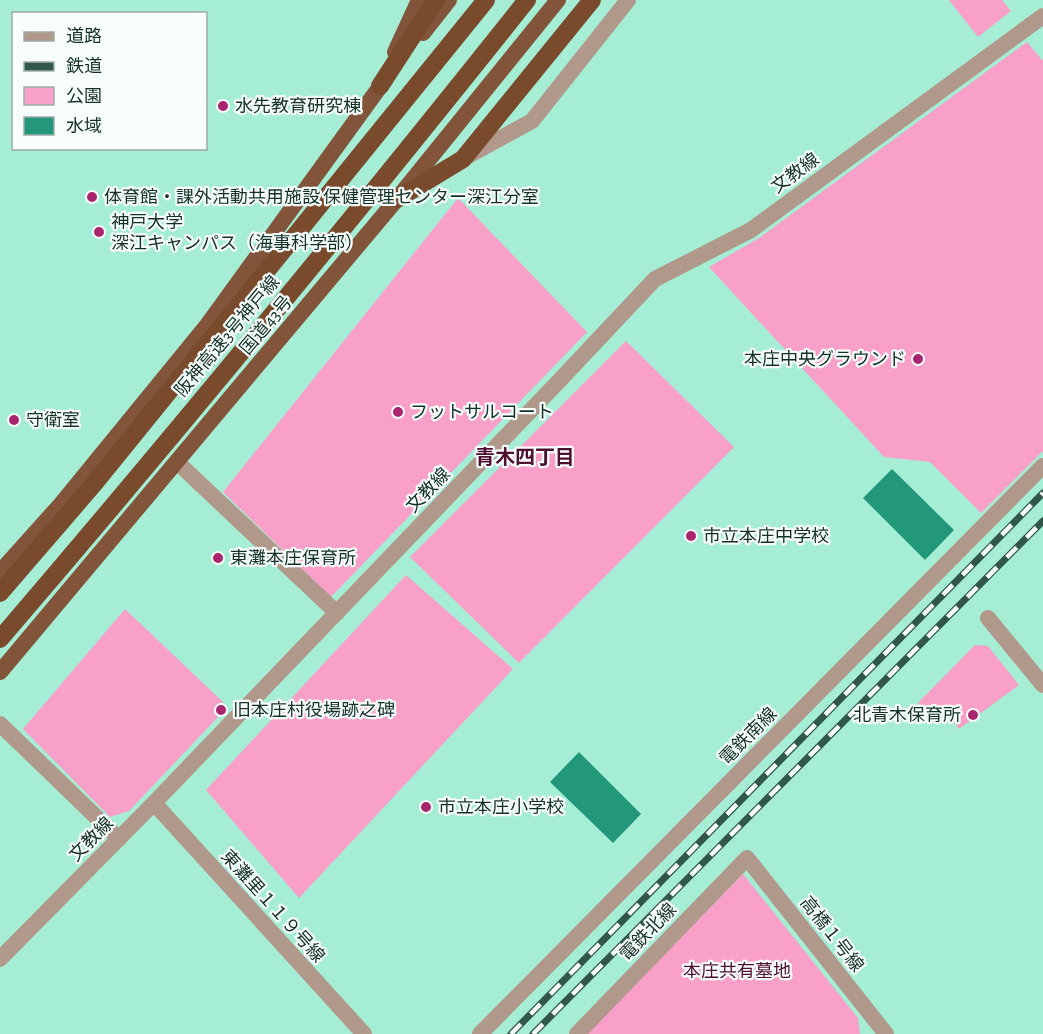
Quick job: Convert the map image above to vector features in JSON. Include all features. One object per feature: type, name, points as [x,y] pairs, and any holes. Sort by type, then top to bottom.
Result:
[{"type":"highway","points":[[380,86],[419,0]]},
{"type":"highway","points":[[0,572],[61,504],[208,324],[380,86],[436,0]]},
{"type":"highway","points":[[380,86],[449,0]]},
{"type":"highway","name":"阪神高速3号神戸線","points":[[0,593],[93,485],[486,0]]},
{"type":"highway","name":"阪神高速3号神戸線","points":[[0,639],[408,150],[527,0]]},
{"type":"highway","name":"国道43号","points":[[0,672],[397,199],[558,0]]},
{"type":"highway","points":[[397,199],[463,159],[588,6]]},
{"type":"street","points":[[463,159],[532,121],[628,0]]},
{"type":"street","name":"文教線","points":[[0,959],[154,803],[560,381],[655,279],[751,230],[1043,16]]},
{"type":"street","points":[[177,462],[337,613]]},
{"type":"street","name":"電鉄南線","points":[[480,1034],[1043,466]]},
{"type":"street","points":[[988,618],[1043,685]]},
{"type":"street","points":[[0,724],[118,839]]},
{"type":"street","name":"東灘里１１９号線","points":[[154,803],[364,1034]]},
{"type":"street","name":"電鉄北線","points":[[577,1034],[747,858]]},
{"type":"street","name":"高橋１号線","points":[[747,858],[886,1034]]},
{"type":"green space","points":[[949,0],[1002,0],[1011,11],[978,37]]},
{"type":"green space","name":"本庄中央グラウンド","points":[[1027,42],[1043,61],[1043,451],[981,513],[930,462],[884,457],[709,267],[759,238]]},
{"type":"green space","name":"フットサルコート","points":[[458,198],[587,332],[331,597],[223,492]]},
{"type":"green space","points":[[626,341],[734,447],[519,663],[410,557]]},
{"type":"green space","points":[[406,575],[513,669],[299,898],[206,790]]},
{"type":"green space","points":[[125,609],[223,702],[213,712],[218,717],[129,811],[110,817],[23,729]]},
{"type":"green space","points":[[975,645],[988,646],[1019,685],[959,729],[946,711],[934,720],[918,703]]},
{"type":"green space","name":"本庄共有墓地","points":[[743,874],[858,1018],[860,1034],[586,1034]]},
{"type":"water","points":[[892,469],[954,530],[925,560],[863,498]]},
{"type":"water","points":[[579,752],[641,814],[613,843],[550,782]]},
{"type":"railway","points":[[511,1034],[1043,493]]},
{"type":"railway","points":[[533,1034],[1043,521]]},
{"type":"place","name":"水先教育研究棟","points":[[223,106]]},
{"type":"place","name":"体育館・課外活動共用施設 保健管理センター深江分室","points":[[92,197]]},
{"type":"place","name":"神戸大学 深江キャンパス（海事科学部）","points":[[99,232]]},
{"type":"place","name":"本庄中央グラウンド","points":[[918,359]]},
{"type":"place","name":"フットサルコート","points":[[398,412]]},
{"type":"place","name":"守衛室","points":[[14,420]]},
{"type":"place","name":"市立本庄中学校","points":[[691,536]]},
{"type":"place","name":"東灘本庄保育所","points":[[218,558]]},
{"type":"place","name":"旧本庄村役場跡之碑","points":[[221,710]]},
{"type":"place","name":"北青木保育所","points":[[973,715]]},
{"type":"place","name":"市立本庄小学校","points":[[426,807]]},
{"type":"district","name":"青木四丁目","points":[[525,457]]}]
